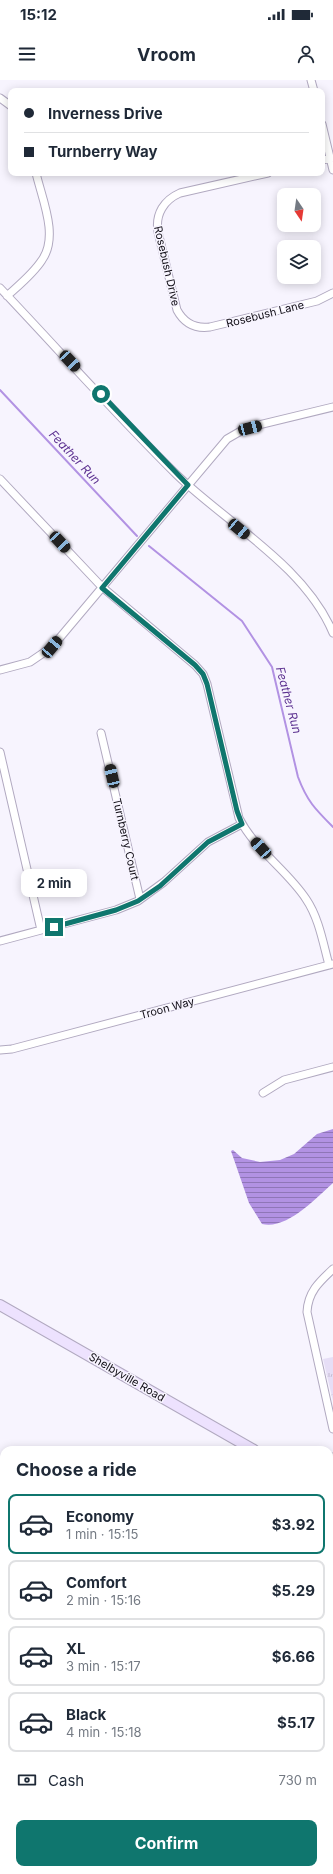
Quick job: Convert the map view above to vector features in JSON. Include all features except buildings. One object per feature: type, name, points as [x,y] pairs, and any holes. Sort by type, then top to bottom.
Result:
[{"type":"main road","name":"Shelbyville Road","points":[[0,1305],[247,1446]]},
{"type":"street","points":[[325,135],[333,170]]},
{"type":"street","points":[[325,159],[331,158]]},
{"type":"street","points":[[7,296],[40,264],[45,256],[49,244],[49,228],[37,176]]},
{"type":"street","name":"Rosebush Drive","points":[[195,326],[182,318],[175,307],[158,232],[159,215],[168,200],[180,193],[255,176]]},
{"type":"street","points":[[0,288],[188,485],[294,574],[315,600],[333,632]]},
{"type":"street","name":"Rosebush Lane","points":[[195,326],[203,328],[213,327],[317,301],[333,293]]},
{"type":"street","points":[[0,670],[27,664],[45,654],[52,647],[220,446],[234,434],[246,428],[333,407]]},
{"type":"street","points":[[0,479],[102,588],[195,665],[203,674],[207,684],[237,811],[242,824],[251,837],[307,899],[315,915],[331,965]]},
{"type":"street","name":"Turnberry Court","points":[[101,733],[140,899]]},
{"type":"street","points":[[0,752],[41,930]]},
{"type":"street","points":[[0,941],[116,910],[140,899],[160,886],[208,842],[242,824]]},
{"type":"street","name":"Troon Way","points":[[0,1050],[12,1049],[331,965]]},
{"type":"street","points":[[263,1093],[284,1080],[333,1067]]},
{"type":"street","points":[[333,1269],[316,1285],[311,1292],[307,1312],[333,1421]]},
{"type":"street","points":[[331,1411],[333,1429]]},
{"type":"green space","points":[[333,1357],[333,1401],[323,1359]]},
{"type":"shaded area","points":[[333,1129],[333,1183],[310,1204],[291,1218],[272,1225],[262,1224],[249,1203],[231,1151],[233,1150],[242,1158],[260,1162],[280,1160],[294,1154],[317,1134]]},
{"type":"waterway","name":"Feather Run","points":[[0,390],[137,536]]},
{"type":"waterway","name":"Feather Run","points":[[149,546],[242,621],[272,667],[301,785],[312,804],[333,827]]},
{"type":"route","points":[[54,927],[116,910],[138,901],[160,886],[208,842],[242,824],[237,811],[207,684],[203,674],[195,665],[102,588],[188,485],[101,394]]}]
